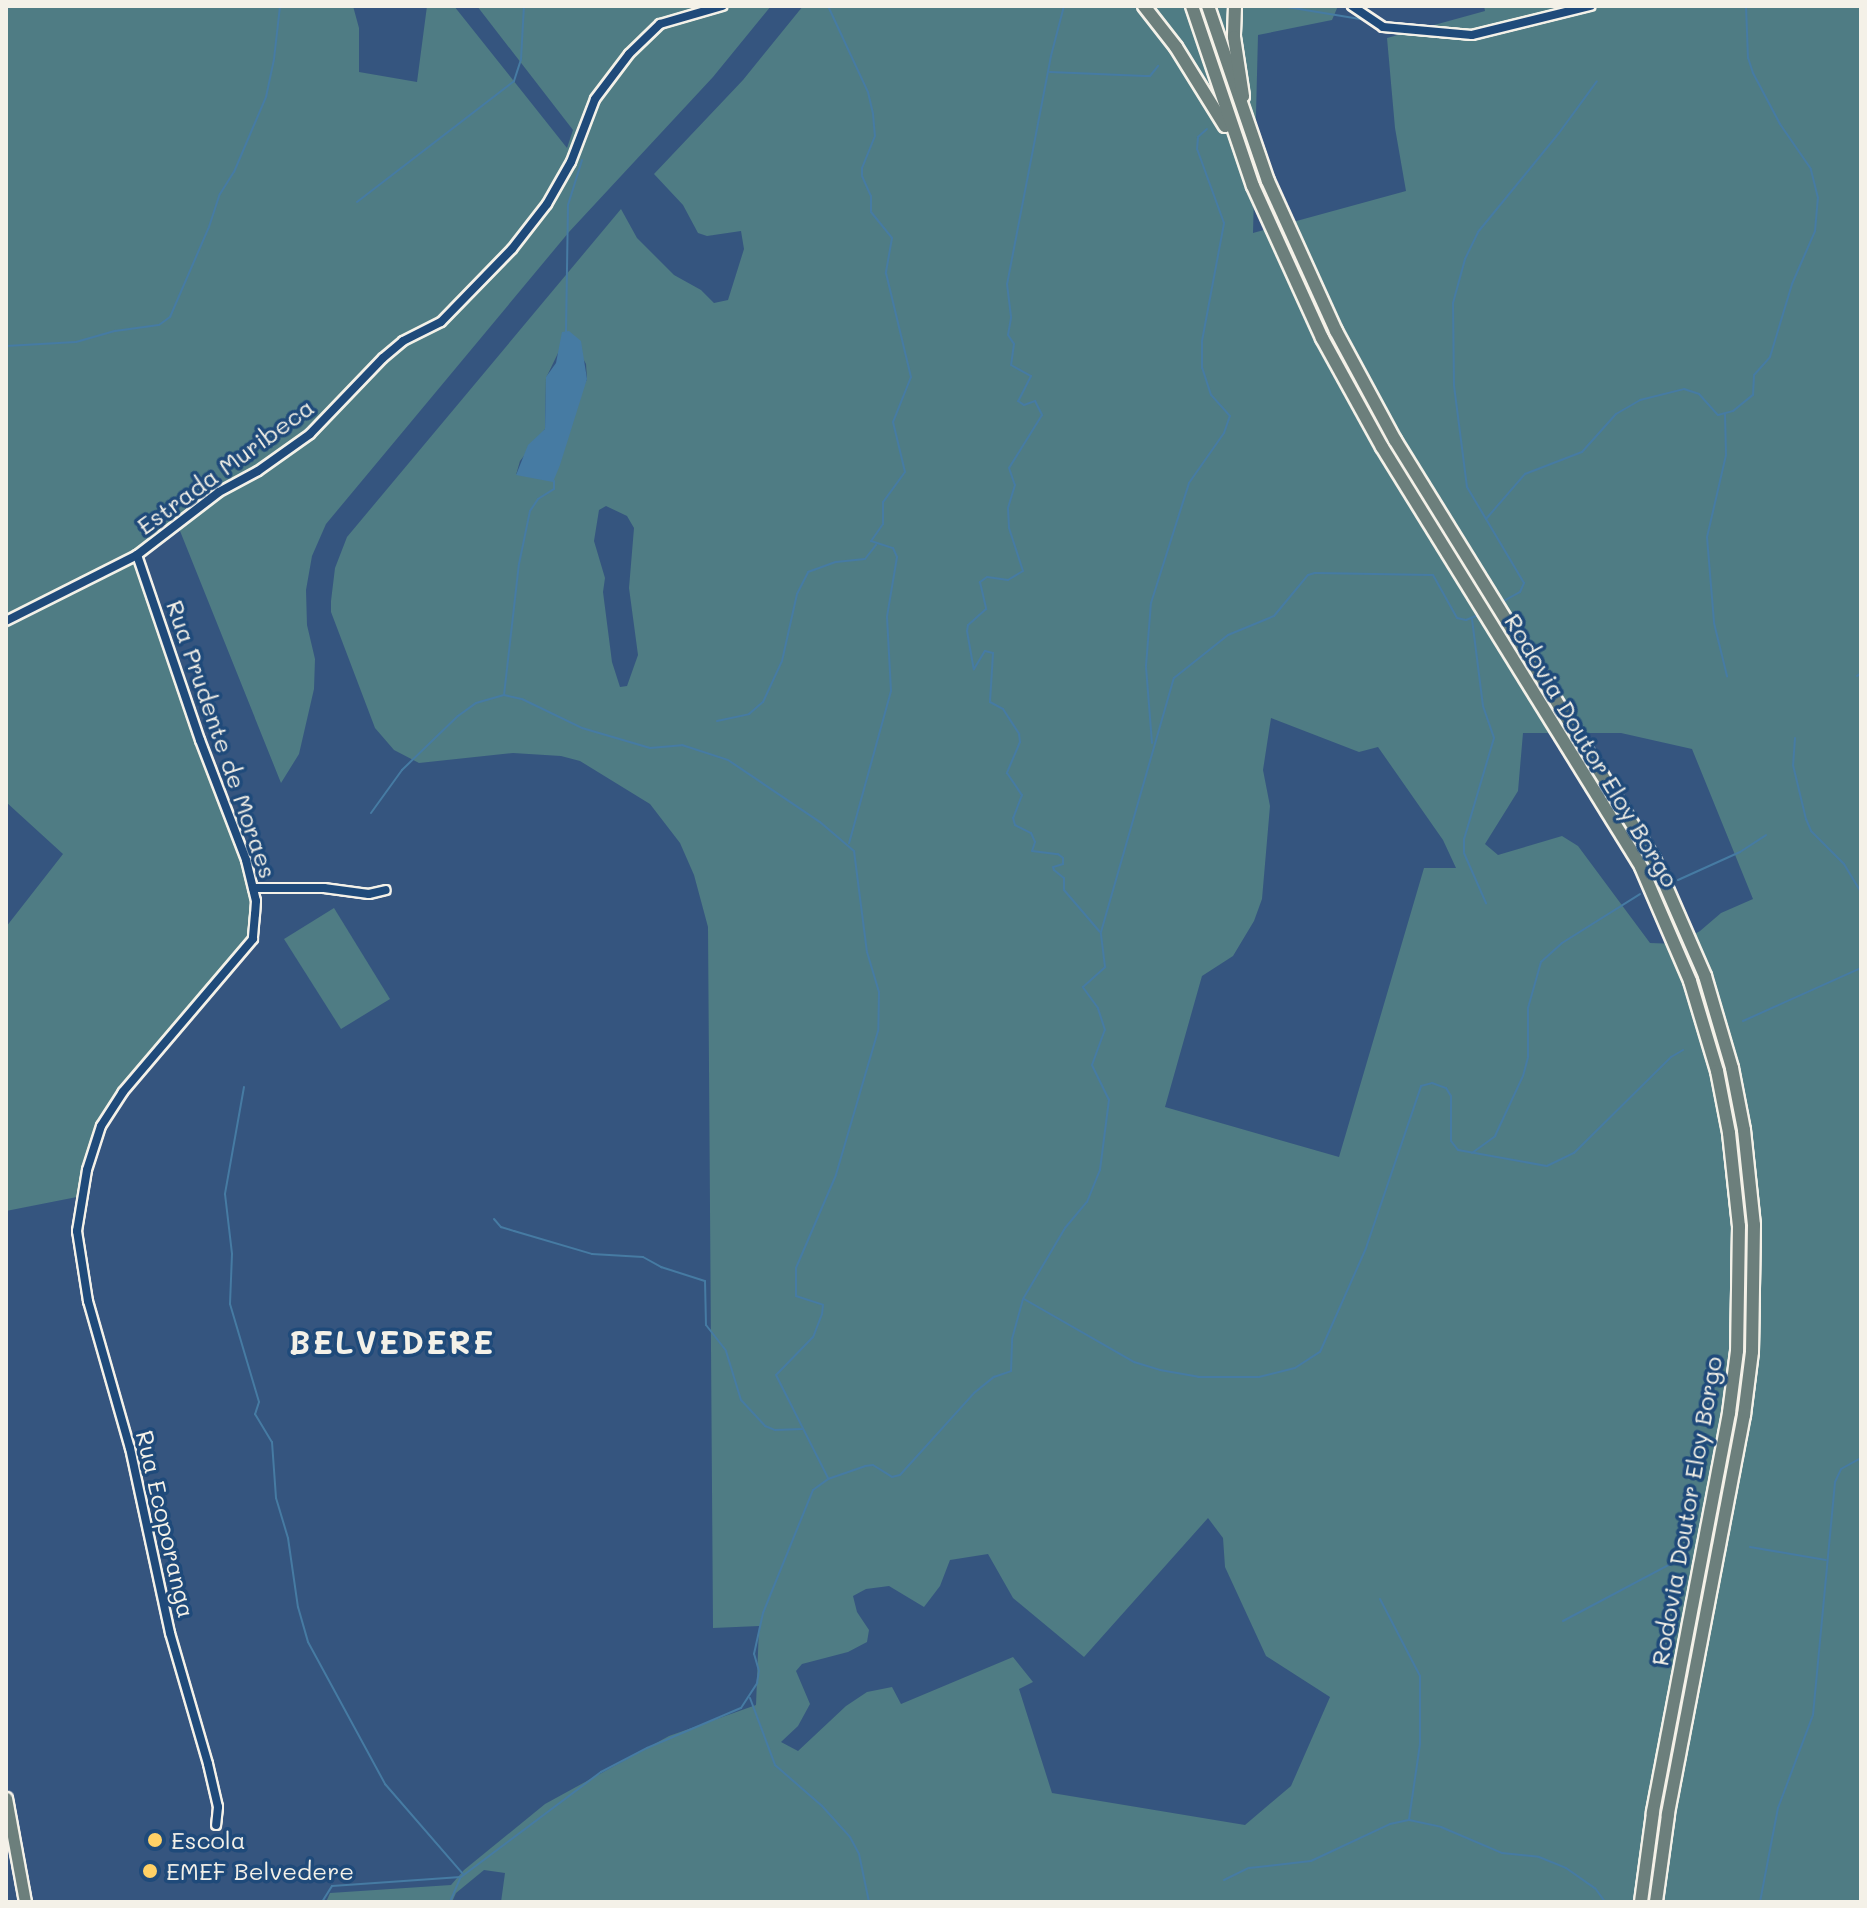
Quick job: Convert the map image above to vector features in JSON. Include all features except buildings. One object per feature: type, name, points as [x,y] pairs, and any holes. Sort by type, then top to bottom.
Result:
[{"type":"highway","points":[[1144,6],[1176,47],[1238,147]]},
{"type":"highway","name":"Rodovia Doutor Eloy Borgo","points":[[1192,6],[1238,147],[1286,263],[1361,411],[1641,867],[1690,981],[1717,1071],[1729,1133],[1739,1226],[1737,1351],[1729,1413],[1653,1813],[1641,1902]]},
{"type":"highway","name":"Rodovia Doutor Eloy Borgo","points":[[1208,6],[1253,142],[1317,294],[1374,404],[1654,859],[1699,961],[1732,1068],[1749,1162],[1754,1225],[1752,1352],[1744,1415],[1668,1815],[1656,1902]]},
{"type":"highway","points":[[1235,6],[1237,59],[1253,142]]},
{"type":"main road","points":[[6,1798],[25,1902]]},
{"type":"street","name":"Estrada Muribeca","points":[[6,621],[137,555],[219,492],[258,471],[310,434],[403,341],[441,322],[470,296],[547,204],[571,162],[595,99],[629,54],[660,24],[722,6]]},
{"type":"street","points":[[1352,6],[1383,27],[1472,35],[1590,6]]},
{"type":"street","name":"Rua Prudente de Moraes","points":[[137,555],[253,888],[256,901],[253,939]]},
{"type":"street","points":[[253,888],[324,888],[369,894],[386,890]]},
{"type":"street","name":"Rua Ecoporanga","points":[[216,1825],[215,1792],[153,1566],[109,1369],[88,1301],[77,1231],[87,1170],[101,1126],[123,1092],[253,939]]},
{"type":"green space","points":[[6,6],[353,6],[359,28],[359,72],[417,82],[427,6],[454,6],[567,148],[573,130],[477,6],[771,6],[713,77],[569,232],[326,524],[312,556],[306,590],[307,625],[315,659],[314,689],[299,754],[281,783],[178,526],[139,558],[241,837],[256,902],[256,943],[222,973],[108,1114],[82,1196],[6,1211],[6,927],[63,854],[6,802]]},
{"type":"green space","points":[[803,6],[1338,6],[1332,20],[1258,35],[1253,233],[1406,191],[1395,128],[1387,38],[1485,11],[1484,6],[1861,6],[1861,1902],[501,1902],[505,1873],[484,1870],[456,1893],[452,1902],[326,1902],[330,1893],[451,1885],[464,1870],[545,1804],[669,1736],[756,1705],[759,1626],[713,1628],[708,927],[694,875],[680,843],[650,804],[580,761],[561,756],[513,753],[419,763],[394,750],[375,728],[331,612],[335,568],[347,537],[621,209],[637,238],[674,275],[701,290],[714,303],[728,300],[744,249],[741,231],[707,236],[698,233],[683,205],[654,174],[743,80]],"holes":[[[559,351],[580,353],[586,364],[587,379],[579,398],[516,475],[520,461],[545,429],[546,378]],[[606,506],[627,516],[634,528],[629,588],[638,655],[627,686],[620,687],[612,662],[603,592],[605,578],[594,541],[599,510]],[[1271,718],[1359,752],[1378,747],[1443,840],[1456,868],[1424,868],[1339,1157],[1165,1107],[1202,976],[1233,956],[1254,921],[1262,899],[1270,806],[1263,770]],[[1523,733],[1621,733],[1692,749],[1753,899],[1721,913],[1700,931],[1677,944],[1650,943],[1578,846],[1562,836],[1498,855],[1485,844],[1518,791]],[[1208,1518],[1223,1538],[1225,1567],[1266,1656],[1330,1697],[1291,1786],[1245,1825],[1052,1793],[1019,1689],[1033,1682],[1013,1657],[901,1704],[892,1687],[867,1692],[846,1706],[798,1751],[781,1742],[798,1726],[810,1704],[796,1671],[802,1664],[848,1652],[867,1642],[869,1630],[857,1612],[853,1596],[866,1589],[889,1586],[924,1607],[940,1586],[950,1560],[988,1554],[1013,1598],[1084,1657]]]},
{"type":"green space","points":[[334,908],[390,999],[341,1029],[284,939]]},
{"type":"water","points":[[569,331],[581,341],[587,379],[560,465],[553,482],[516,475],[528,445],[545,429],[546,377],[556,363],[562,332]]},
{"type":"waterway","points":[[6,346],[76,342],[115,331],[159,325],[170,317],[220,194],[234,172],[266,97],[280,6]]},
{"type":"waterway","points":[[357,202],[514,81],[521,59],[524,6]]},
{"type":"waterway","points":[[828,6],[868,92],[873,114],[875,136],[862,168],[862,176],[871,196],[871,212],[892,238],[886,273],[911,377],[893,422],[905,472],[883,502],[883,524],[871,541],[893,548],[897,557],[887,617],[891,691],[849,843]]},
{"type":"waterway","points":[[1064,6],[1051,56],[1007,284],[1011,318],[1008,335],[1014,344],[1011,365],[1031,376],[1018,401],[1024,405],[1035,401],[1042,415],[1009,468],[1015,485],[1008,508],[1009,528],[1023,571],[1008,580],[987,577],[980,582],[986,609],[968,625],[967,631],[974,669],[985,651],[993,653],[990,702],[1003,709],[1019,734],[1020,742],[1007,773],[1022,795],[1013,818],[1015,825],[1031,833],[1035,842],[1032,851],[1058,854],[1063,858],[1063,864],[1053,867],[1054,870],[1064,878],[1064,890],[1100,932]]},
{"type":"waterway","points":[[1281,6],[1360,19]]},
{"type":"waterway","points":[[1486,519],[1525,474],[1582,452],[1616,414],[1640,400],[1684,389],[1699,394],[1718,415],[1733,411],[1753,395],[1754,375],[1770,357],[1792,284],[1815,231],[1818,198],[1811,169],[1780,124],[1753,73],[1748,58],[1746,6]]},
{"type":"waterway","points":[[1050,72],[1150,76],[1158,66]]},
{"type":"waterway","points":[[1500,603],[1520,592],[1524,583],[1467,487],[1454,385],[1453,303],[1465,259],[1478,232],[1597,81]]},
{"type":"waterway","points":[[1152,743],[1146,666],[1151,603],[1189,483],[1224,433],[1230,416],[1211,395],[1202,368],[1202,341],[1224,223],[1197,149],[1198,137],[1207,129]]},
{"type":"waterway","points":[[566,332],[568,205],[582,160]]},
{"type":"waterway","points":[[1725,414],[1726,455],[1707,537],[1714,623],[1727,676]]},
{"type":"waterway","points":[[504,695],[519,564],[530,511],[538,499],[554,489],[554,481]]},
{"type":"waterway","points":[[717,721],[749,714],[763,702],[782,661],[797,594],[808,572],[836,562],[865,559],[876,545]]},
{"type":"waterway","points":[[322,1902],[332,1886],[461,1877],[601,1772],[647,1748],[741,1708],[757,1683],[759,1671],[754,1654],[763,1613],[813,1490],[828,1479],[865,1466],[873,1465],[892,1477],[900,1475],[974,1393],[994,1377],[1011,1371],[1012,1339],[1023,1299],[1065,1228],[1087,1202],[1100,1170],[1109,1100],[1092,1065],[1105,1030],[1098,1008],[1083,987],[1105,967],[1101,932],[1174,678],[1228,635],[1274,616],[1308,575],[1315,573],[1433,575],[1457,618],[1466,620],[1481,614]]},
{"type":"waterway","points":[[1472,619],[1483,706],[1494,738],[1464,839],[1464,853],[1486,903]]},
{"type":"waterway","points":[[1857,676],[1861,673]]},
{"type":"waterway","points":[[371,813],[402,770],[458,716],[476,703],[504,695],[522,699],[582,728],[650,748],[682,745],[728,760],[820,822],[854,851],[867,952],[879,992],[878,1031],[836,1175],[796,1268],[796,1296],[823,1305],[822,1314],[813,1337],[776,1375],[828,1478]]},
{"type":"waterway","points":[[1795,738],[1793,765],[1811,831],[1844,864],[1861,892]]},
{"type":"waterway","points":[[1678,880],[1740,852],[1766,835]]},
{"type":"waterway","points":[[1472,1153],[1495,1136],[1523,1076],[1528,1057],[1528,1008],[1541,962],[1562,943],[1640,894]]},
{"type":"waterway","points":[[1743,1021],[1861,968]]},
{"type":"waterway","points":[[1024,1299],[1134,1362],[1160,1370],[1198,1377],[1259,1377],[1295,1368],[1320,1352],[1366,1248],[1421,1086],[1432,1083],[1446,1088],[1451,1096],[1451,1141],[1458,1150],[1547,1166],[1574,1153],[1671,1057],[1683,1050]]},
{"type":"waterway","points":[[244,1087],[225,1194],[232,1254],[230,1304],[259,1402],[255,1414],[272,1442],[276,1498],[288,1538],[298,1607],[308,1642],[385,1784],[463,1874]]},
{"type":"waterway","points":[[494,1219],[501,1227],[592,1254],[643,1257],[661,1267],[705,1281],[706,1325],[726,1351],[741,1400],[765,1426],[775,1430],[802,1429]]},
{"type":"waterway","points":[[1760,1902],[1778,1808],[1813,1715],[1835,1482],[1841,1469],[1861,1458]]},
{"type":"waterway","points":[[1750,1547],[1826,1560]]},
{"type":"waterway","points":[[1563,1621],[1680,1559]]},
{"type":"waterway","points":[[1380,1599],[1420,1676],[1420,1744],[1409,1819]]},
{"type":"waterway","points":[[750,1698],[775,1765],[822,1806],[850,1837],[859,1854],[869,1902]]},
{"type":"waterway","points":[[1224,1880],[1249,1868],[1311,1861],[1390,1824],[1409,1820],[1441,1827],[1502,1853],[1539,1857],[1566,1868],[1595,1888],[1605,1902]]},
{"type":"waterway","points":[[450,1902],[460,1878]]},
{"type":"place","name":"Escola","points":[[155,1840]]},
{"type":"place","name":"EMEF Belvedere","points":[[150,1871]]},
{"type":"district","name":"BELVEDERE","points":[[392,1341]]}]
